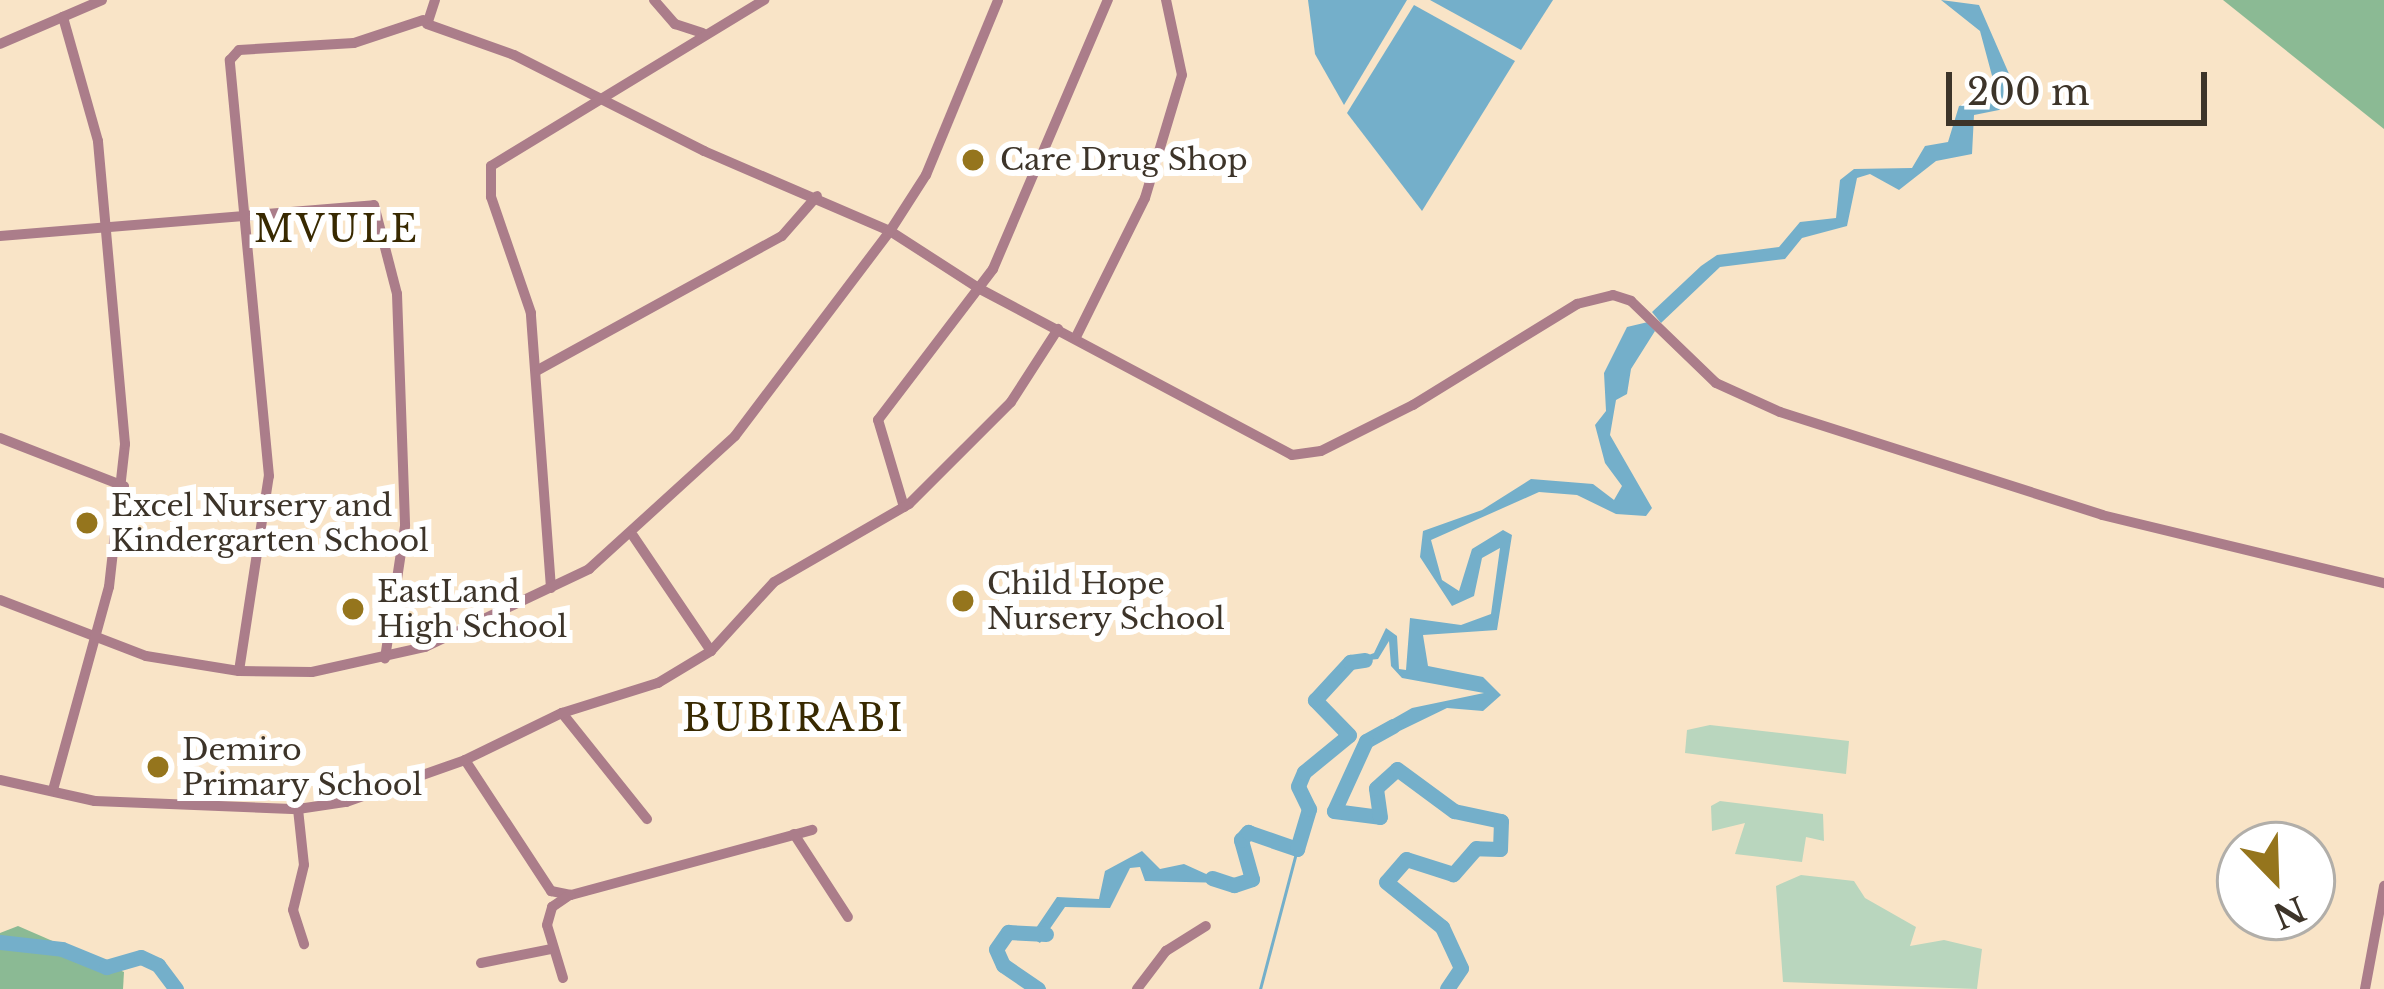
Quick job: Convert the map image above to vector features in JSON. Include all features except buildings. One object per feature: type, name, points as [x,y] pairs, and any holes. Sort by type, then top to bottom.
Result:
[{"type":"street","points":[[0,44],[82,4],[102,0]]},
{"type":"street","points":[[423,20],[435,0]]},
{"type":"street","points":[[654,0],[675,24],[706,33]]},
{"type":"street","points":[[550,588],[538,370],[528,291],[487,180],[499,156],[592,98],[765,2],[781,0]]},
{"type":"street","points":[[0,600],[95,641],[239,671],[312,672],[385,659],[550,588],[633,536],[735,436],[926,176],[998,0]]},
{"type":"street","points":[[904,507],[878,420],[934,336],[980,289],[1108,0]]},
{"type":"street","points":[[1076,338],[1145,198],[1182,75],[1166,0]]},
{"type":"street","points":[[53,790],[95,641],[124,487],[108,230],[85,71],[63,17]]},
{"type":"street","points":[[239,671],[269,476],[242,218],[232,53],[354,43],[423,20],[514,55],[592,98],[890,231],[980,289],[1303,456],[1413,405],[1577,304],[1613,295],[1650,317],[1716,383],[1780,412],[2102,515],[2384,583]]},
{"type":"street","points":[[538,370],[782,236],[817,196]]},
{"type":"street","points":[[0,236],[363,205],[379,213],[397,294],[405,526],[385,659]]},
{"type":"street","points":[[0,780],[95,801],[298,809],[346,802],[465,760],[562,713],[658,683],[711,651],[774,583],[904,507],[1011,402],[1058,329]]},
{"type":"street","points":[[0,438],[124,487]]},
{"type":"street","points":[[633,536],[711,651]]},
{"type":"street","points":[[562,713],[647,819]]},
{"type":"street","points":[[465,760],[551,891],[571,895]]},
{"type":"street","points":[[298,809],[304,865],[293,910],[304,944]]},
{"type":"street","points":[[563,977],[551,949],[552,907],[571,895],[812,830]]},
{"type":"street","points":[[794,834],[848,916]]},
{"type":"street","points":[[2365,989],[2384,886]]},
{"type":"street","points":[[1138,989],[1166,952],[1206,926]]},
{"type":"street","points":[[482,963],[551,949]]},
{"type":"green space","points":[[2223,0],[2384,0],[2384,129]]},
{"type":"green space","points":[[1710,725],[1849,741],[1846,774],[1685,753],[1687,730]]},
{"type":"green space","points":[[1720,801],[1823,814],[1824,841],[1806,837],[1802,862],[1735,854],[1745,823],[1712,831],[1711,806]]},
{"type":"green space","points":[[1801,875],[1854,881],[1865,898],[1916,927],[1910,946],[1944,940],[1982,949],[1977,989],[1783,982],[1776,886]]},
{"type":"green space","points":[[18,926],[124,972],[123,989],[0,989],[0,933]]},
{"type":"water","points":[[1308,0],[1407,0],[1344,105],[1315,54]]},
{"type":"water","points":[[1430,0],[1553,0],[1521,50]]},
{"type":"water","points":[[1941,0],[1979,5],[2013,83],[2011,100],[1999,110],[1974,115],[1972,154],[1936,161],[1899,190],[1870,174],[1857,178],[1847,226],[1802,238],[1785,259],[1720,267],[1661,323],[1652,312],[1717,255],[1779,247],[1800,222],[1836,218],[1840,180],[1854,169],[1912,168],[1925,146],[1948,142],[1959,106],[1998,98],[1980,31]]},
{"type":"water","points":[[1414,5],[1515,61],[1422,211],[1347,113]]},
{"type":"water","points":[[1648,322],[1655,331],[1631,369],[1627,394],[1616,400],[1610,435],[1652,508],[1646,516],[1616,514],[1577,495],[1539,492],[1431,540],[1442,580],[1459,591],[1472,549],[1503,530],[1512,535],[1497,630],[1423,635],[1428,666],[1483,677],[1501,695],[1483,711],[1447,708],[1381,740],[1377,728],[1412,708],[1484,693],[1402,678],[1391,666],[1389,641],[1378,659],[1350,662],[1374,653],[1386,628],[1397,636],[1399,669],[1406,670],[1410,618],[1461,625],[1491,614],[1500,548],[1482,558],[1474,596],[1452,606],[1420,557],[1423,531],[1482,510],[1531,479],[1593,484],[1614,500],[1622,486],[1605,463],[1595,425],[1606,411],[1604,373],[1627,327]]},
{"type":"water","points":[[1142,851],[1160,869],[1184,864],[1226,883],[1145,881],[1140,867],[1130,868],[1110,908],[1065,907],[1040,943],[1032,938],[1028,927],[1036,928],[1057,897],[1099,899],[1105,871]]},
{"type":"waterway","points":[[1212,878],[1234,885],[1252,879],[1241,840],[1248,832],[1297,849],[1309,809],[1298,786],[1304,772],[1349,735],[1315,700],[1350,662],[1365,660]]},
{"type":"waterway","points":[[1393,726],[1366,741],[1334,811],[1380,817],[1376,788],[1397,769],[1454,811],[1501,821],[1500,849],[1476,848],[1453,874],[1406,859],[1386,882],[1442,927],[1461,968],[1447,989]]},
{"type":"waterway","points":[[1260,989],[1297,849]]},
{"type":"waterway","points":[[1038,989],[1003,965],[996,949],[1008,932],[1046,934]]},
{"type":"waterway","points":[[0,942],[62,949],[106,967],[141,957],[158,965],[176,989]]},
{"type":"place","name":"Care Drug Shop","points":[[973,160]]},
{"type":"place","name":"Excel Nursery and Kindergarten School","points":[[87,523]]},
{"type":"place","name":"Child Hope Nursery School","points":[[963,601]]},
{"type":"place","name":"EastLand High School","points":[[353,609]]},
{"type":"place","name":"Demiro Primary School","points":[[158,767]]},
{"type":"district","name":"MVULE","points":[[337,230]]},
{"type":"district","name":"BUBIRABI","points":[[794,719]]}]
